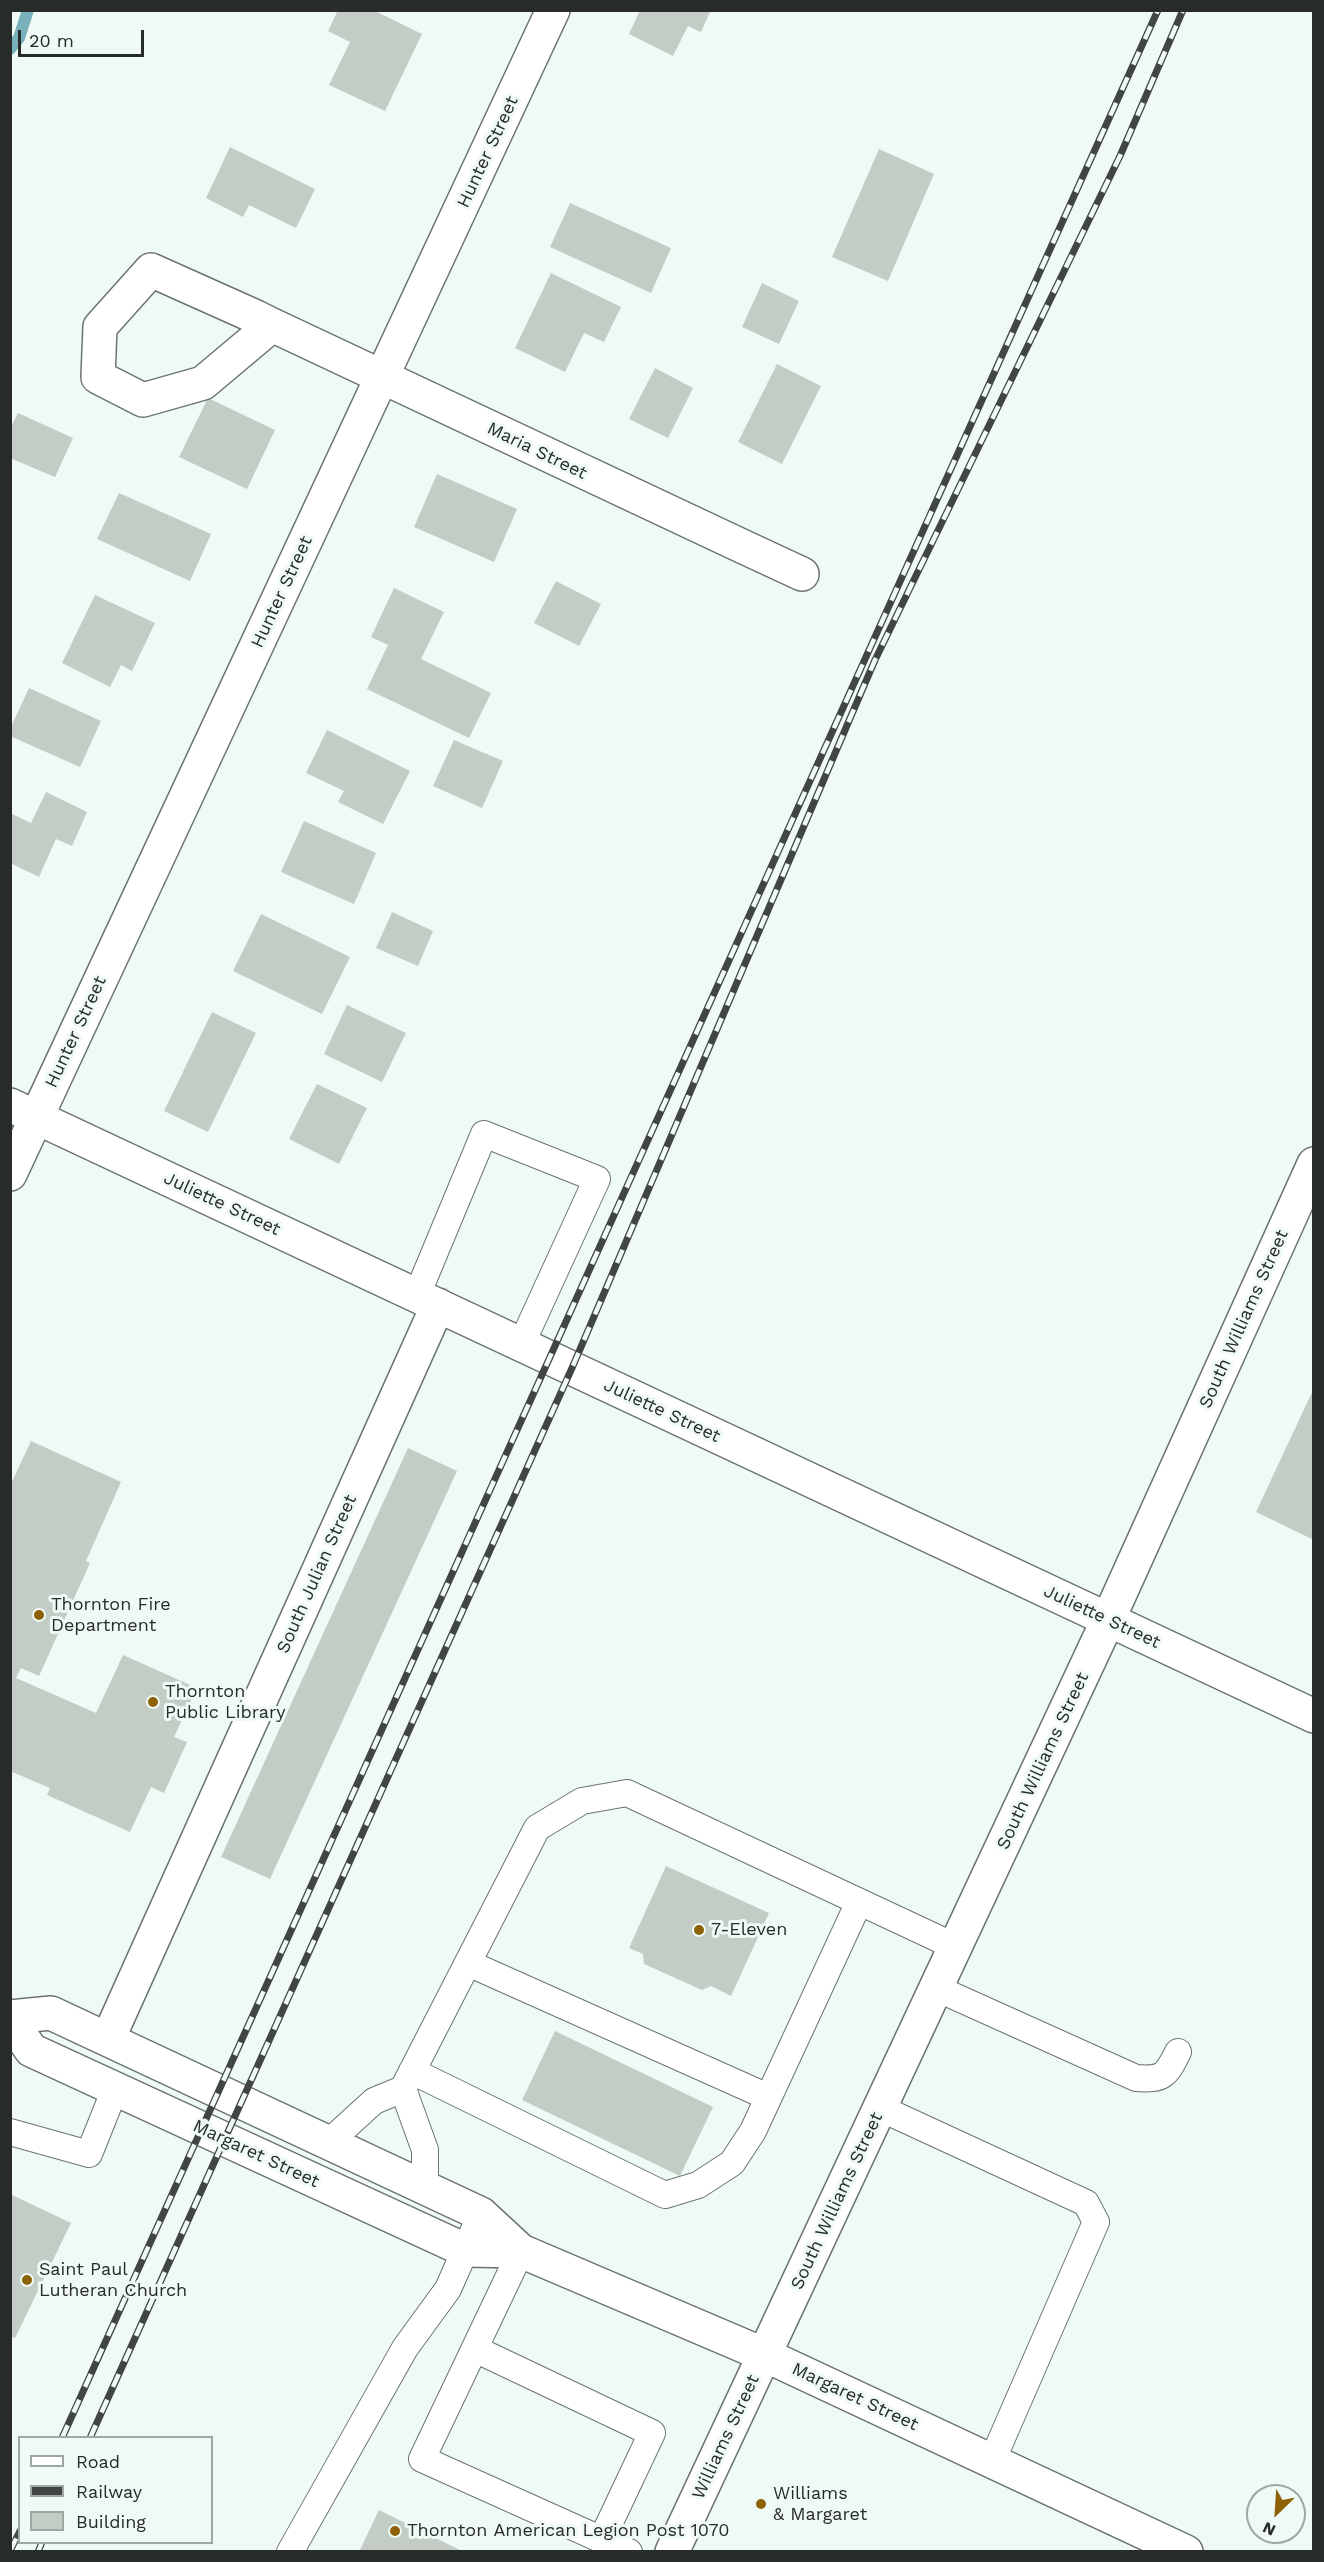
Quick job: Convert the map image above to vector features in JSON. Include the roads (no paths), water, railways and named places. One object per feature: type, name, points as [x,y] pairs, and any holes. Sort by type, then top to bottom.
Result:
[{"type":"street","name":"Hunter Street","points":[[10,1174],[24,1111],[383,377],[554,10]]},
{"type":"street","name":"Maria Street","points":[[272,325],[203,383],[143,400],[98,377],[100,327],[151,270],[272,325],[802,574]]},
{"type":"street","name":"Juliette Street","points":[[24,1111],[1314,1716]]},
{"type":"street","name":"South Williams Street","points":[[765,2355],[1108,1620],[1314,1164]]},
{"type":"street","name":"South Julian Street","points":[[108,2039],[427,1300]]},
{"type":"street","name":"Margaret Street","points":[[521,2251],[465,2250],[31,2050],[10,2018],[51,2013],[481,2214],[521,2251],[765,2355],[1186,2552]]},
{"type":"street","name":"Williams Street","points":[[672,2552],[765,2355]]},
{"type":"lane","points":[[427,1300],[484,1134],[597,1179],[521,1345]]},
{"type":"lane","points":[[329,2142],[374,2101],[408,2080],[537,1828],[582,1801],[627,1793],[956,1947]]},
{"type":"lane","points":[[408,2080],[665,2195],[698,2185],[732,2163],[753,2131],[859,1902]]},
{"type":"lane","points":[[468,1962],[768,2097]]},
{"type":"lane","points":[[936,1988],[1136,2078],[1155,2079],[1168,2073],[1178,2052]]},
{"type":"lane","points":[[408,2080],[425,2150],[425,2187]]},
{"type":"lane","points":[[10,2132],[89,2154],[115,2089]]},
{"type":"lane","points":[[880,2108],[1086,2203],[1096,2222],[992,2461]]},
{"type":"lane","points":[[290,2552],[405,2348],[448,2289],[481,2214]]},
{"type":"lane","points":[[521,2251],[422,2459],[629,2552]]},
{"type":"lane","points":[[475,2349],[652,2433],[602,2539]]},
{"type":"waterway","points":[[10,49],[19,38],[28,10]]},
{"type":"railway","points":[[63,2436],[1158,10]]},
{"type":"railway","points":[[91,2436],[572,1368],[875,660],[1120,156],[1183,10]]},
{"type":"railway","points":[[10,2551],[18,2535]]},
{"type":"railway","points":[[38,2552],[41,2544]]},
{"type":"place","name":"Thornton Fire Department","points":[[39,1615]]},
{"type":"place","name":"Thornton Public Library","points":[[153,1702]]},
{"type":"place","name":"7-Eleven","points":[[699,1930]]},
{"type":"place","name":"Saint Paul Lutheran Church","points":[[27,2280]]},
{"type":"place","name":"Williams & Margaret","points":[[761,2504]]},
{"type":"place","name":"Thornton American Legion Post 1070","points":[[395,2531]]}]
